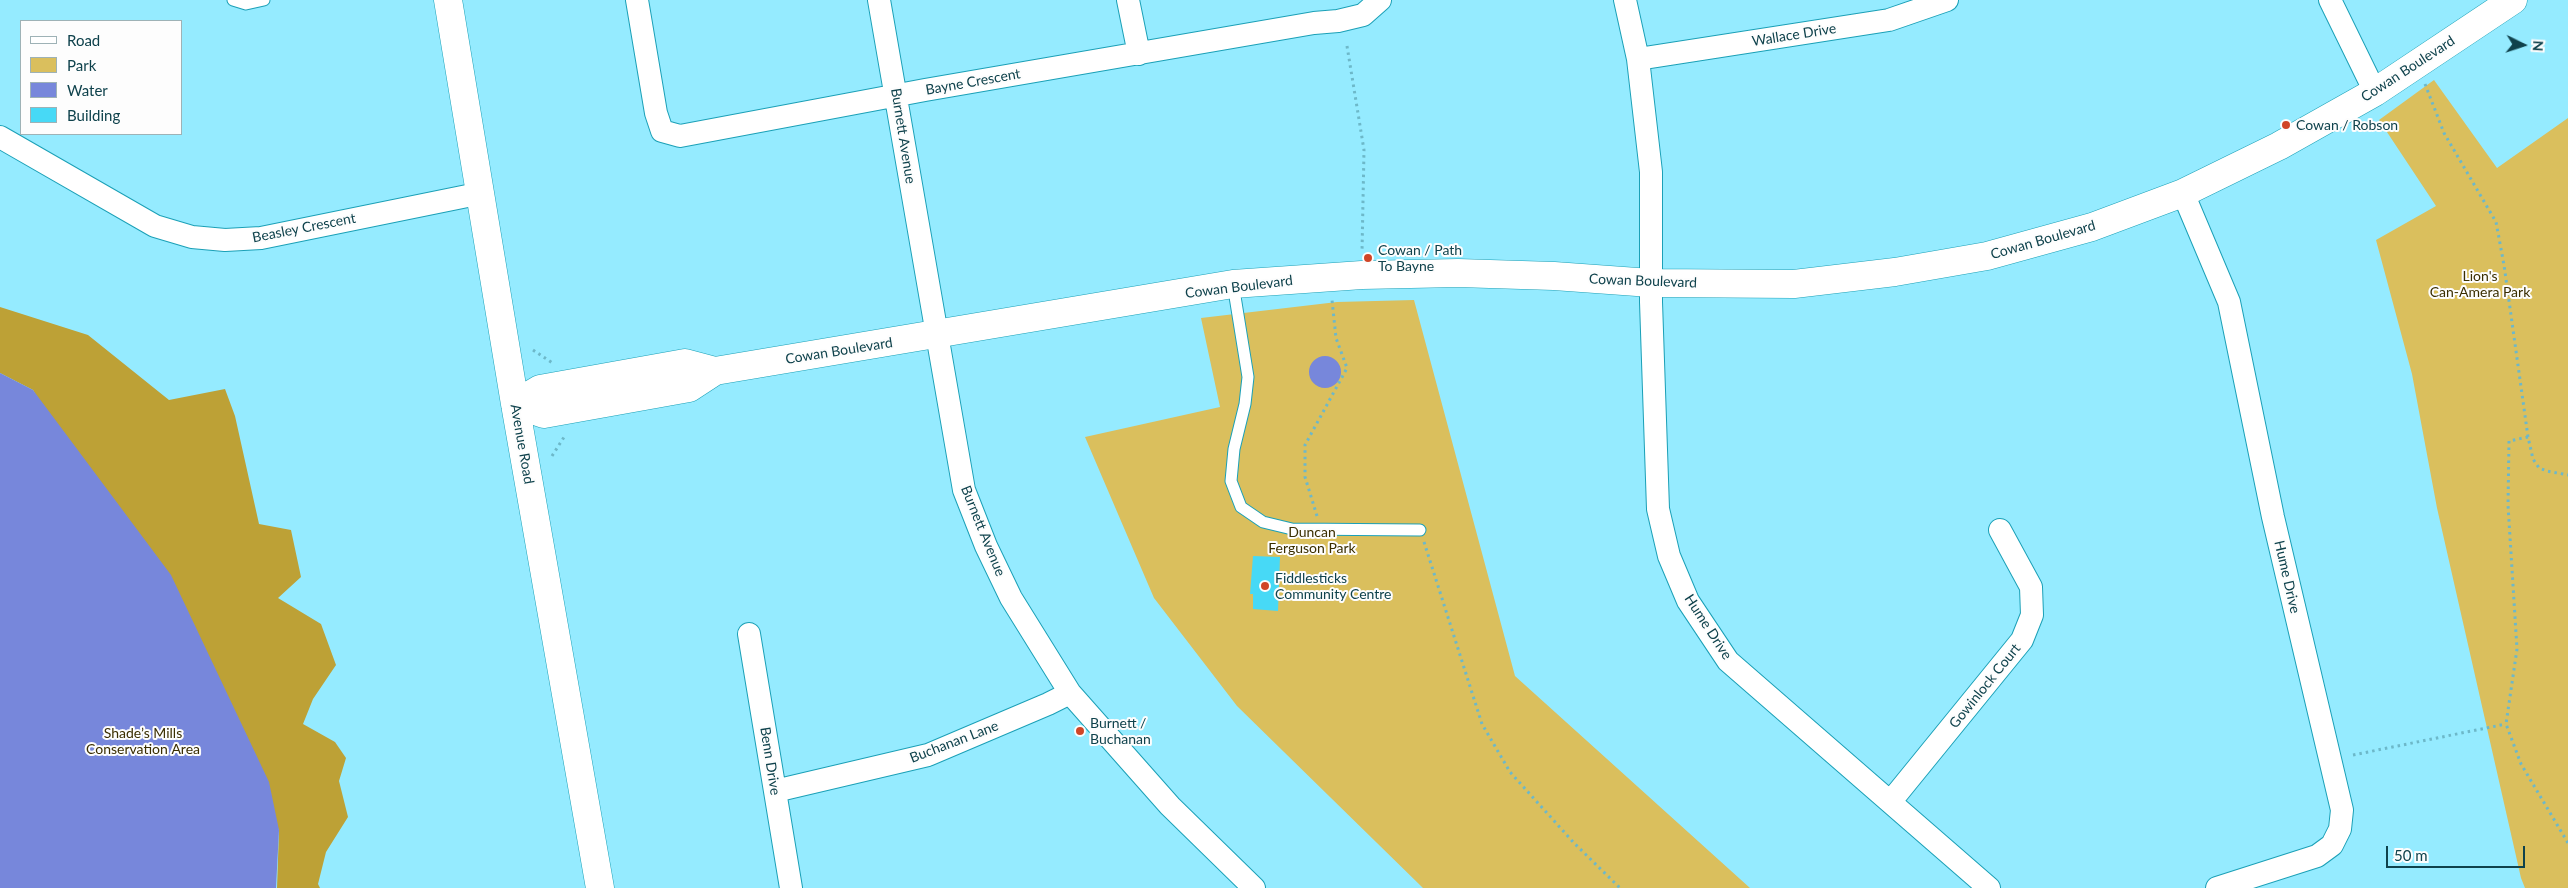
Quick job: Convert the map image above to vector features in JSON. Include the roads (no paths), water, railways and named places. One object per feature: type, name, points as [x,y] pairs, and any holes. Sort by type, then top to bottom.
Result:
[{"type":"street","name":"Avenue Road","points":[[448,0],[482,193],[515,404],[600,888]]},
{"type":"street","name":"Bayne Crescent","points":[[637,0],[656,113],[662,131],[680,136],[896,96],[1354,17],[1363,15],[1380,0]]},
{"type":"street","name":"Burnett Avenue","points":[[879,0],[936,334],[967,498],[986,546],[1011,598],[1070,693],[1170,806],[1254,888]]},
{"type":"street","points":[[1128,0],[1139,54]]},
{"type":"street","points":[[1625,0],[1638,60],[1651,172],[1651,283]]},
{"type":"street","name":"Wallace Drive","points":[[1638,60],[1888,20],[1947,0]]},
{"type":"street","points":[[2330,0],[2374,92]]},
{"type":"street","name":"Cowan Boulevard","points":[[515,404],[544,414],[689,388],[715,371],[1233,284],[1362,275],[1458,273],[1554,276],[1651,283],[1794,284],[1895,272],[1987,256],[2092,226],[2182,192],[2279,146],[2374,92],[2513,0]]},
{"type":"street","name":"Beasley Crescent","points":[[0,137],[155,226],[192,237],[225,240],[261,238],[482,193]]},
{"type":"street","name":"Hume Drive","points":[[2182,192],[2229,302],[2273,517],[2342,810],[2340,828],[2332,845],[2317,856],[2218,888]]},
{"type":"street","name":"Hume Drive","points":[[1651,283],[1658,509],[1669,556],[1688,600],[1728,660],[1989,888]]},
{"type":"street","name":"Gowinlock Court","points":[[1891,801],[2022,640],[2032,615],[2031,587],[2000,530]]},
{"type":"street","name":"Benn Drive","points":[[749,634],[791,888]]},
{"type":"street","name":"Buchanan Lane","points":[[775,791],[928,755],[1070,693]]},
{"type":"lane","points":[[233,0],[246,4],[264,0]]},
{"type":"lane","points":[[1233,284],[1248,377],[1245,404],[1234,448],[1231,481],[1241,507],[1263,522],[1292,529],[1420,530]]},
{"type":"water","points":[[1325,356],[1336,361],[1341,372],[1336,383],[1325,388],[1314,383],[1309,372],[1314,361]]},
{"type":"water","name":"Shade’s Mills Conservation Area","points":[[0,373],[33,390],[171,575],[269,782],[279,830],[276,888],[0,888]]},
{"type":"place","name":"Cowan / Robson","points":[[2286,125]]},
{"type":"place","name":"Cowan / Path To Bayne","points":[[1368,258]]},
{"type":"place","name":"Fiddlesticks Community Centre","points":[[1265,586]]},
{"type":"place","name":"Burnett / Buchanan","points":[[1080,731]]},
{"type":"park label","name":"Lion's Can-Amera Park","points":[[2480,284]]},
{"type":"park label","name":"Duncan Ferguson Park","points":[[1312,540]]}]
